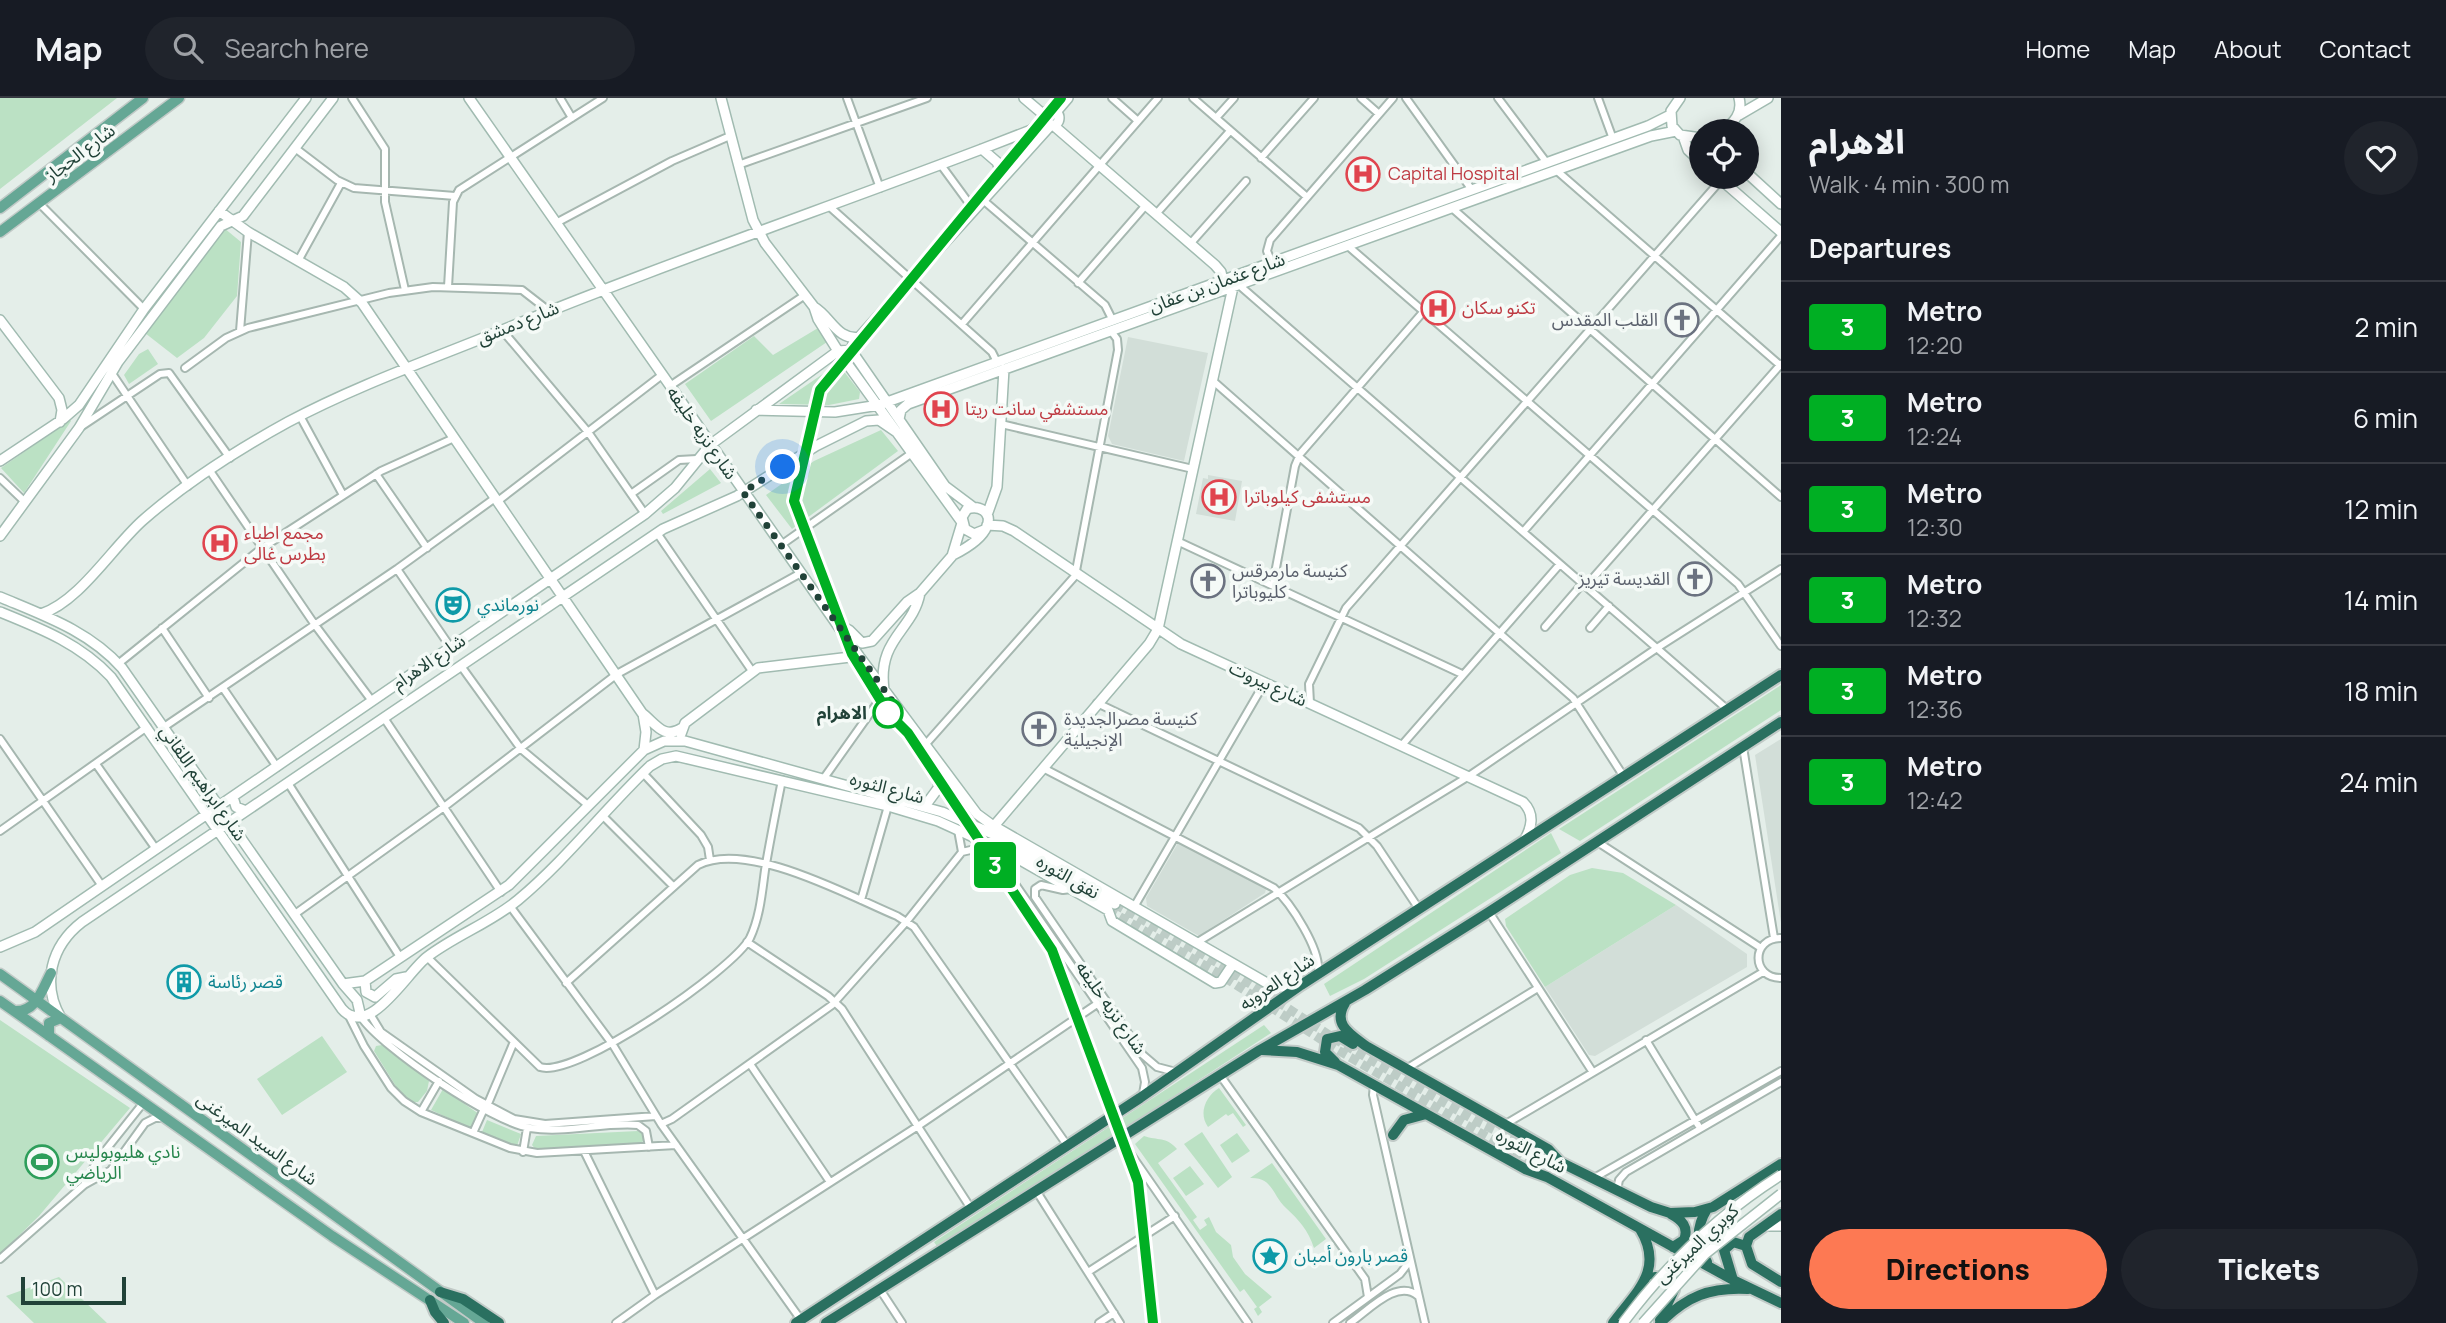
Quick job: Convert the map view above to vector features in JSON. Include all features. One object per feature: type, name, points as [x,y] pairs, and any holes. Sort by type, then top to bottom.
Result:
[{"type":"highway","name":"شارع العروبه","points":[[798,1321],[1140,1098],[1301,985],[1781,675]]},
{"type":"highway","points":[[826,1323],[881,1291],[1260,1050],[1346,1001],[1489,912],[1781,722]]},
{"type":"highway","name":"شارع الثوره","points":[[1346,1001],[1341,1010],[1342,1024],[1366,1046],[1548,1149],[1560,1162],[1650,1207],[1670,1213],[1707,1209],[1781,1164]]},
{"type":"highway","points":[[1338,1065],[1325,1052],[1325,1044],[1329,1038],[1340,1036],[1354,1045],[1366,1046]]},
{"type":"highway","name":"شارع الثوره","points":[[1260,1050],[1297,1052],[1338,1065],[1733,1280],[1781,1303]]},
{"type":"highway","points":[[1393,1135],[1407,1118],[1426,1114]]},
{"type":"highway","points":[[1707,1209],[1699,1225],[1698,1238],[1703,1256],[1711,1267]]},
{"type":"highway","points":[[1670,1213],[1682,1221],[1686,1230],[1682,1242],[1673,1247]]},
{"type":"highway","points":[[1781,1214],[1749,1237],[1746,1246],[1752,1264],[1781,1282]]},
{"type":"highway","points":[[1613,1323],[1644,1282],[1650,1268],[1651,1254],[1640,1230]]},
{"type":"highway","points":[[1733,1280],[1724,1250],[1733,1242],[1746,1246]]},
{"type":"highway","points":[[1644,1282],[1662,1276],[1672,1284],[1674,1293],[1660,1323]]},
{"type":"highway","points":[[1660,1323],[1678,1306],[1702,1293],[1722,1288],[1753,1289]]},
{"type":"highway","name":"شارع السيد الميرغنى","points":[[440,1292],[463,1299],[499,1323]]},
{"type":"highway","name":"شارع السيد الميرغنى","points":[[430,1300],[436,1314],[444,1323]]},
{"type":"main road","name":"شارع الحجاز","points":[[0,208],[143,98]]},
{"type":"main road","name":"شارع الحجاز","points":[[0,232],[179,98]]},
{"type":"main road","points":[[0,461],[60,422],[87,395],[144,309],[306,98]]},
{"type":"main road","points":[[0,536],[79,428],[111,372],[221,226],[244,215],[333,98]]},
{"type":"main road","name":"شارع نزيه خليفه","points":[[469,98],[859,656],[989,828]]},
{"type":"main road","points":[[721,98],[748,207],[759,233],[814,307],[817,317],[838,351],[899,419],[945,486],[973,507],[981,509],[986,523]]},
{"type":"main road","points":[[1024,98],[1219,269],[1223,281]]},
{"type":"main road","points":[[851,350],[1003,178],[1048,121],[1059,119],[1056,112],[1068,98]]},
{"type":"main road","points":[[1670,98],[1672,126],[1689,151]]},
{"type":"main road","points":[[1671,113],[1680,98]]},
{"type":"main road","points":[[1737,117],[1739,98]]},
{"type":"main road","points":[[1737,117],[1768,98]]},
{"type":"main road","name":"شارع عثمان بن عفان","points":[[1112,326],[1223,281],[1651,125],[1671,113]]},
{"type":"main road","name":"شارع دمشق","points":[[41,614],[63,603],[132,531],[188,486],[300,416],[602,289],[830,207],[1027,132],[1048,121]]},
{"type":"main road","name":"شارع عثمان بن عفان","points":[[756,410],[835,412],[883,403],[1236,286],[1658,134],[1679,134]]},
{"type":"main road","points":[[1679,134],[1689,136]]},
{"type":"main road","points":[[982,149],[997,162],[1003,178]]},
{"type":"main road","points":[[1759,184],[1781,204]]},
{"type":"main road","points":[[1731,189],[1781,234]]},
{"type":"main road","points":[[219,211],[248,232],[344,287],[360,301],[642,713],[663,732],[673,733],[682,728],[752,671],[771,664],[859,656]]},
{"type":"main road","points":[[989,828],[1149,644],[1158,629],[1212,380],[1236,286]]},
{"type":"main road","points":[[814,307],[825,314],[844,336],[860,337]]},
{"type":"main road","points":[[0,320],[57,396],[62,407],[60,422]]},
{"type":"main road","points":[[838,351],[851,350]]},
{"type":"main road","points":[[851,350],[898,433],[961,522],[971,533],[986,523]]},
{"type":"main road","name":"شارع الاهرام","points":[[0,947],[30,935],[645,514],[670,493],[710,445],[838,351]]},
{"type":"main road","points":[[838,625],[849,630],[862,643],[868,644],[920,593],[952,556],[971,544],[986,523],[996,491],[1001,424],[1001,366]]},
{"type":"main road","name":"شارع عثمان بن عفان","points":[[899,419],[901,410],[908,404],[1001,366]]},
{"type":"main road","points":[[743,492],[816,446],[866,421],[882,422],[898,433]]},
{"type":"main road","name":"شارع الاهرام","points":[[51,973],[60,946],[75,928],[657,533],[743,492]]},
{"type":"main road","points":[[952,556],[965,512],[973,507]]},
{"type":"main road","name":"شارع بيروت","points":[[986,523],[1014,531],[1181,643],[1526,804],[1531,823],[1523,842]]},
{"type":"main road","points":[[885,692],[883,674],[888,652],[916,606],[920,593]]},
{"type":"main road","name":"شارع ابراهيم اللقاني","points":[[0,597],[85,636],[118,664],[343,984],[357,1000],[365,1016]]},
{"type":"main road","name":"شارع ابراهيم اللقاني","points":[[0,612],[57,636],[88,656],[119,686],[345,1012]]},
{"type":"main road","points":[[343,984],[365,981],[501,892],[644,750],[646,733],[642,713]]},
{"type":"main road","points":[[682,728],[685,741]]},
{"type":"main road","name":"شارع الثوره","points":[[644,750],[664,741],[685,741],[925,806],[989,828],[1277,987],[1301,985]]},
{"type":"main road","name":"شارع الثوره","points":[[406,977],[427,957],[510,906],[643,773],[662,759],[681,755],[888,806],[956,828],[993,845],[1071,889],[1112,907]]},
{"type":"main road","points":[[925,806],[939,785],[932,755]]},
{"type":"main road","points":[[233,797],[236,807],[247,811]]},
{"type":"main road","name":"نفق الثوره","points":[[989,828],[1112,907]]},
{"type":"main road","points":[[1112,907],[1112,921],[1215,983],[1221,982],[1233,964]]},
{"type":"main road","points":[[13,1011],[27,1010],[37,1000],[51,973]]},
{"type":"main road","points":[[49,1036],[49,1023],[61,1018],[52,996],[51,973]]},
{"type":"main road","name":"شارع السيد الميرغنى","points":[[0,974],[440,1292]]},
{"type":"main road","points":[[345,1012],[365,1016],[387,1001],[406,977]]},
{"type":"main road","points":[[365,981],[366,992],[375,997],[396,979],[406,977]]},
{"type":"main road","points":[[345,1012],[357,1000]]},
{"type":"main road","name":"شارع السيد الميرغنى","points":[[0,1001],[326,1232],[430,1300]]},
{"type":"main road","name":"كوبري الميرغنى","points":[[1623,1323],[1691,1245],[1735,1206],[1781,1175]]},
{"type":"main road","name":"كوبري الميرغنى","points":[[1643,1323],[1705,1254],[1781,1194]]},
{"type":"main road","points":[[1765,1226],[1781,1226]]},
{"type":"main road","points":[[419,1293],[426,1282]]},
{"type":"main road","points":[[440,1292],[484,1323]]},
{"type":"main road","points":[[430,1300],[464,1323]]},
{"type":"street","points":[[352,98],[384,147],[384,192],[405,290]]},
{"type":"street","points":[[560,98],[572,117]]},
{"type":"street","points":[[448,287],[455,196],[463,187],[603,98]]},
{"type":"street","points":[[847,98],[880,188]]},
{"type":"street","points":[[737,165],[927,98]]},
{"type":"street","points":[[1112,98],[1138,121]]},
{"type":"street","points":[[962,324],[1158,98]]},
{"type":"street","points":[[1193,98],[1307,197]]},
{"type":"street","points":[[1216,118],[1234,98]]},
{"type":"street","points":[[1261,158],[1314,98]]},
{"type":"street","points":[[1361,98],[1379,114]]},
{"type":"street","points":[[1272,263],[1267,251],[1269,241],[1393,98]]},
{"type":"street","points":[[1406,98],[1472,190]]},
{"type":"street","points":[[1497,98],[1547,163]]},
{"type":"street","points":[[1598,98],[1613,139]]},
{"type":"street","points":[[1156,214],[1230,131]]},
{"type":"street","points":[[556,223],[672,161],[730,136]]},
{"type":"street","points":[[295,148],[341,183],[358,189],[455,196]]},
{"type":"street","points":[[941,165],[974,209]]},
{"type":"street","points":[[1545,627],[1781,365],[1556,170]]},
{"type":"street","points":[[1190,244],[1246,181]]},
{"type":"street","points":[[298,261],[341,183]]},
{"type":"street","points":[[1311,703],[1309,684],[1340,616],[1710,189]]},
{"type":"street","points":[[925,745],[1076,574],[1118,350],[1106,307],[983,200]]},
{"type":"street","points":[[40,203],[144,309]]},
{"type":"street","points":[[1079,283],[1146,205]]},
{"type":"street","points":[[830,207],[994,353],[1001,366]]},
{"type":"street","points":[[1452,208],[1781,496]]},
{"type":"street","points":[[240,331],[248,232]]},
{"type":"street","points":[[1523,532],[1781,234]]},
{"type":"street","points":[[1348,246],[1745,592],[1781,646]]},
{"type":"street","points":[[1236,286],[1357,387],[1728,710]]},
{"type":"street","points":[[185,368],[240,331],[405,290],[448,287],[522,290],[531,294],[542,308],[549,310]]},
{"type":"street","points":[[670,386],[805,295]]},
{"type":"street","points":[[1273,584],[1298,456],[1424,311]]},
{"type":"street","points":[[502,330],[588,432],[645,514]]},
{"type":"street","points":[[111,372],[188,486]]},
{"type":"street","points":[[79,428],[160,374],[169,373],[230,458]]},
{"type":"street","points":[[164,727],[496,500],[662,375]]},
{"type":"street","points":[[1212,380],[1577,703],[1625,777]]},
{"type":"street","points":[[300,416],[343,495]]},
{"type":"street","points":[[1001,424],[1193,469]]},
{"type":"street","points":[[118,664],[262,548],[376,474],[454,438]]},
{"type":"street","points":[[780,545],[912,453]]},
{"type":"street","points":[[631,494],[679,460],[697,459]]},
{"type":"street","points":[[209,471],[315,625],[373,701]]},
{"type":"street","points":[[376,474],[427,548]]},
{"type":"street","points":[[0,478],[25,502]]},
{"type":"street","points":[[657,533],[752,671]]},
{"type":"street","points":[[1177,541],[1462,674]]},
{"type":"street","points":[[1402,746],[1560,564]]},
{"type":"street","points":[[397,569],[451,648]]},
{"type":"street","points":[[1196,943],[1469,776],[1657,648],[1781,569]]},
{"type":"street","points":[[295,914],[444,807],[617,674],[801,573]]},
{"type":"street","points":[[1590,628],[1609,607]]},
{"type":"street","points":[[162,628],[209,698]]},
{"type":"street","points":[[461,666],[521,749],[589,806]]},
{"type":"street","points":[[1134,907],[1265,682]]},
{"type":"street","points":[[223,688],[277,766]]},
{"type":"street","points":[[824,778],[885,692]]},
{"type":"street","points":[[1097,703],[1359,828],[1370,837],[1419,909]]},
{"type":"street","points":[[384,718],[501,892]]},
{"type":"street","points":[[0,831],[147,727]]},
{"type":"street","points":[[0,739],[102,886]]},
{"type":"street","points":[[1743,746],[1777,938],[1760,947]]},
{"type":"street","points":[[96,764],[156,849]]},
{"type":"street","points":[[1043,768],[1279,892],[1315,949],[1319,963],[1318,975]]},
{"type":"street","points":[[643,773],[701,835],[708,847],[710,860]]},
{"type":"street","points":[[427,957],[538,1066],[548,1069],[612,1045],[728,964],[747,942],[756,920],[782,780]]},
{"type":"street","points":[[288,783],[400,957]]},
{"type":"street","points":[[861,900],[888,806]]},
{"type":"street","points":[[602,815],[673,886]]},
{"type":"street","points":[[956,828],[962,852]]},
{"type":"street","points":[[1596,841],[1760,947]]},
{"type":"street","points":[[661,1124],[672,1119],[836,1002],[907,921],[962,852],[993,845]]},
{"type":"street","name":"شارع نزيه خليفه","points":[[993,845],[1000,862],[1142,1068],[1146,1082],[1140,1098]]},
{"type":"street","points":[[566,983],[694,867],[710,860],[766,863],[907,921],[919,933],[1067,1145]]},
{"type":"street","name":"شارع نزيه خليفه","points":[[1071,889],[1041,885],[1036,888],[1034,895],[1145,1057],[1160,1068],[1178,1072]]},
{"type":"street","points":[[510,906],[612,1045],[661,1124],[798,1321]]},
{"type":"street","points":[[1489,912],[1592,1071]]},
{"type":"street","points":[[0,937],[11,944]]},
{"type":"street","points":[[747,942],[836,1002],[970,1208]]},
{"type":"street","points":[[1760,947],[1758,958],[1763,972],[1781,978]]},
{"type":"street","points":[[1077,976],[1084,971]]},
{"type":"street","points":[[1504,1125],[1763,972]]},
{"type":"street","points":[[1406,1069],[1538,988]]},
{"type":"street","points":[[616,1323],[655,1295],[918,1126],[1097,1004]]},
{"type":"street","name":"شارع ابراهيم اللقاني","points":[[345,1012],[393,1091],[421,1112],[473,1133],[523,1152],[676,1145]]},
{"type":"street","name":"شارع ابراهيم اللقاني","points":[[365,1016],[377,1036],[439,1081],[485,1108],[527,1128],[638,1125],[646,1131],[649,1147]]},
{"type":"street","name":"شارع ابراهيم اللقاني","points":[[365,1016],[381,1032],[485,1108],[514,1119],[539,1124],[656,1116]]},
{"type":"street","points":[[364,1046],[377,1036]]},
{"type":"street","points":[[1646,1040],[1700,1129]]},
{"type":"street","points":[[473,1133],[513,1044]]},
{"type":"street","points":[[750,1064],[830,1182]]},
{"type":"street","points":[[1593,1179],[1781,1071]]},
{"type":"street","points":[[1220,1075],[1366,1281],[1368,1297]]},
{"type":"street","points":[[421,1112],[439,1081]]},
{"type":"street","points":[[1617,1191],[1619,1180],[1626,1172],[1781,1082]]},
{"type":"street","points":[[1374,1084],[1373,1095],[1425,1323]]},
{"type":"street","points":[[84,1185],[97,1161],[144,1102]]},
{"type":"street","points":[[0,1259],[84,1185],[114,1167],[145,1123],[155,1118],[166,1118]]},
{"type":"street","points":[[523,1152],[527,1128]]},
{"type":"street","points":[[1121,1140],[1248,1323]]},
{"type":"street","points":[[584,1151],[655,1295]]},
{"type":"street","points":[[1037,1192],[1120,1323]]},
{"type":"street","points":[[1088,1272],[1175,1216]]},
{"type":"street","points":[[1333,1323],[1400,1274],[1410,1259]]},
{"type":"street","points":[[1350,1323],[1396,1290],[1409,1290],[1419,1297]]},
{"type":"street","points":[[881,1291],[902,1323]]},
{"type":"street","points":[[1099,1323],[1114,1314]]},
{"type":"shaded area","points":[[1128,337],[1208,353],[1184,461],[1112,444],[1108,436]]},
{"type":"shaded area","name":"مستشفى كيلوباترا","points":[[1208,475],[1242,481],[1235,521],[1196,514],[1203,478],[1208,479]]},
{"type":"shaded area","points":[[1781,739],[1781,923],[1755,755]]},
{"type":"shaded area","points":[[1178,843],[1266,889],[1265,893],[1199,936],[1147,906],[1146,898]]},
{"type":"shaded area","points":[[1676,905],[1747,954],[1747,967],[1595,1056],[1589,1055],[1545,987]]},
{"type":"green space","points":[[0,98],[117,98],[0,189]]},
{"type":"green space","points":[[224,228],[241,242],[237,296],[204,338],[177,358],[145,333]]},
{"type":"green space","points":[[818,328],[827,342],[711,421],[685,384],[754,336],[773,355]]},
{"type":"green space","points":[[148,349],[158,364],[129,384],[124,375],[139,354]]},
{"type":"green space","points":[[833,367],[842,369],[860,392],[859,399],[829,405],[779,404]]},
{"type":"green space","points":[[71,421],[24,493],[1,468]]},
{"type":"green space","points":[[881,430],[898,451],[792,529],[766,495],[814,461]]},
{"type":"green space","points":[[710,469],[721,483],[663,514],[661,511]]},
{"type":"green space","points":[[1781,685],[1781,710],[1580,841],[1559,829]]},
{"type":"green space","points":[[1551,833],[1561,853],[1364,979],[1330,996],[1324,984]]},
{"type":"green space","points":[[1592,868],[1623,873],[1676,905],[1545,987],[1506,926],[1505,919],[1570,875]]},
{"type":"green space","name":"نادي هليوبوليس الرياضي","points":[[0,1020],[130,1108],[39,1216],[0,1254]]},
{"type":"green space","points":[[1264,1025],[1271,1033],[939,1249],[934,1242]]},
{"type":"green space","points":[[322,1036],[347,1072],[282,1115],[257,1079]]},
{"type":"green space","points":[[382,1045],[429,1081],[427,1091],[418,1102],[411,1102],[397,1088],[374,1051],[376,1046]]},
{"type":"green space","points":[[1219,1088],[1246,1125],[1243,1127],[1233,1113],[1228,1116],[1226,1114],[1208,1127],[1204,1116],[1205,1105]]},
{"type":"green space","points":[[443,1089],[479,1114],[470,1128],[431,1110]]},
{"type":"green space","points":[[487,1120],[521,1134],[517,1146],[482,1132]]},
{"type":"green space","points":[[638,1131],[644,1134],[645,1140],[639,1144],[536,1150],[532,1145],[536,1136]]},
{"type":"green space","points":[[1202,1132],[1232,1177],[1218,1188],[1184,1144]]},
{"type":"green space","points":[[1237,1133],[1250,1151],[1232,1163],[1220,1145]]},
{"type":"green space","points":[[1144,1136],[1165,1140],[1177,1149],[1158,1163],[1197,1217],[1193,1220],[1200,1230],[1207,1225],[1204,1220],[1209,1217],[1216,1232],[1231,1245],[1233,1257],[1245,1274],[1272,1297],[1259,1307],[1262,1312],[1258,1316],[1254,1309],[1257,1307],[1244,1289],[1240,1292],[1135,1144]]},
{"type":"green space","points":[[1272,1163],[1326,1239],[1314,1248],[1303,1226],[1281,1203],[1268,1184],[1258,1178],[1250,1178]]},
{"type":"green space","points":[[1190,1166],[1204,1184],[1186,1196],[1173,1178]]},
{"type":"green space","points":[[59,1277],[107,1323],[34,1323],[6,1296]]},
{"type":"tunnel","points":[[1115,904],[1221,965],[1340,1042],[1474,1120],[1558,1161]]},
{"type":"tunnel","points":[[1108,910],[1216,972],[1336,1049],[1494,1141],[1540,1172]]},
{"type":"metro line","name":"3","points":[[1061,98],[820,390],[794,501],[852,654],[889,714],[908,733],[1052,950],[1138,1182],[1153,1323]]},
{"type":"place","name":"Capital Hospital","points":[[1363,174]]},
{"type":"place","name":"تكنو سكان","points":[[1438,308]]},
{"type":"place","name":"القلب المقدس","points":[[1682,320]]},
{"type":"place","name":"مستشفي سانت ريتا","points":[[941,409]]},
{"type":"place","name":"مستشفى كيلوباترا","points":[[1219,497]]},
{"type":"place","name":"مجمع اطباء بطرس غالى","points":[[220,543]]},
{"type":"place","name":"القديسة تيريز","points":[[1695,579]]},
{"type":"place","name":"كنيسة مارمرقس كليوباترا","points":[[1208,581]]},
{"type":"place","name":"نورماندي","points":[[453,605]]},
{"type":"place","name":"الاهرام","points":[[888,713]]},
{"type":"place","name":"كنيسة مصرالجديدة الإنجيلية","points":[[1039,729]]},
{"type":"place","name":"قصر رئاسة","points":[[184,982]]},
{"type":"place","name":"نادي هليوبوليس الرياضي","points":[[42,1162]]},
{"type":"place","name":"قصر بارون أمبان","points":[[1270,1256]]},
{"type":"route","points":[[783,467],[743,492],[895,705],[888,713]]}]
